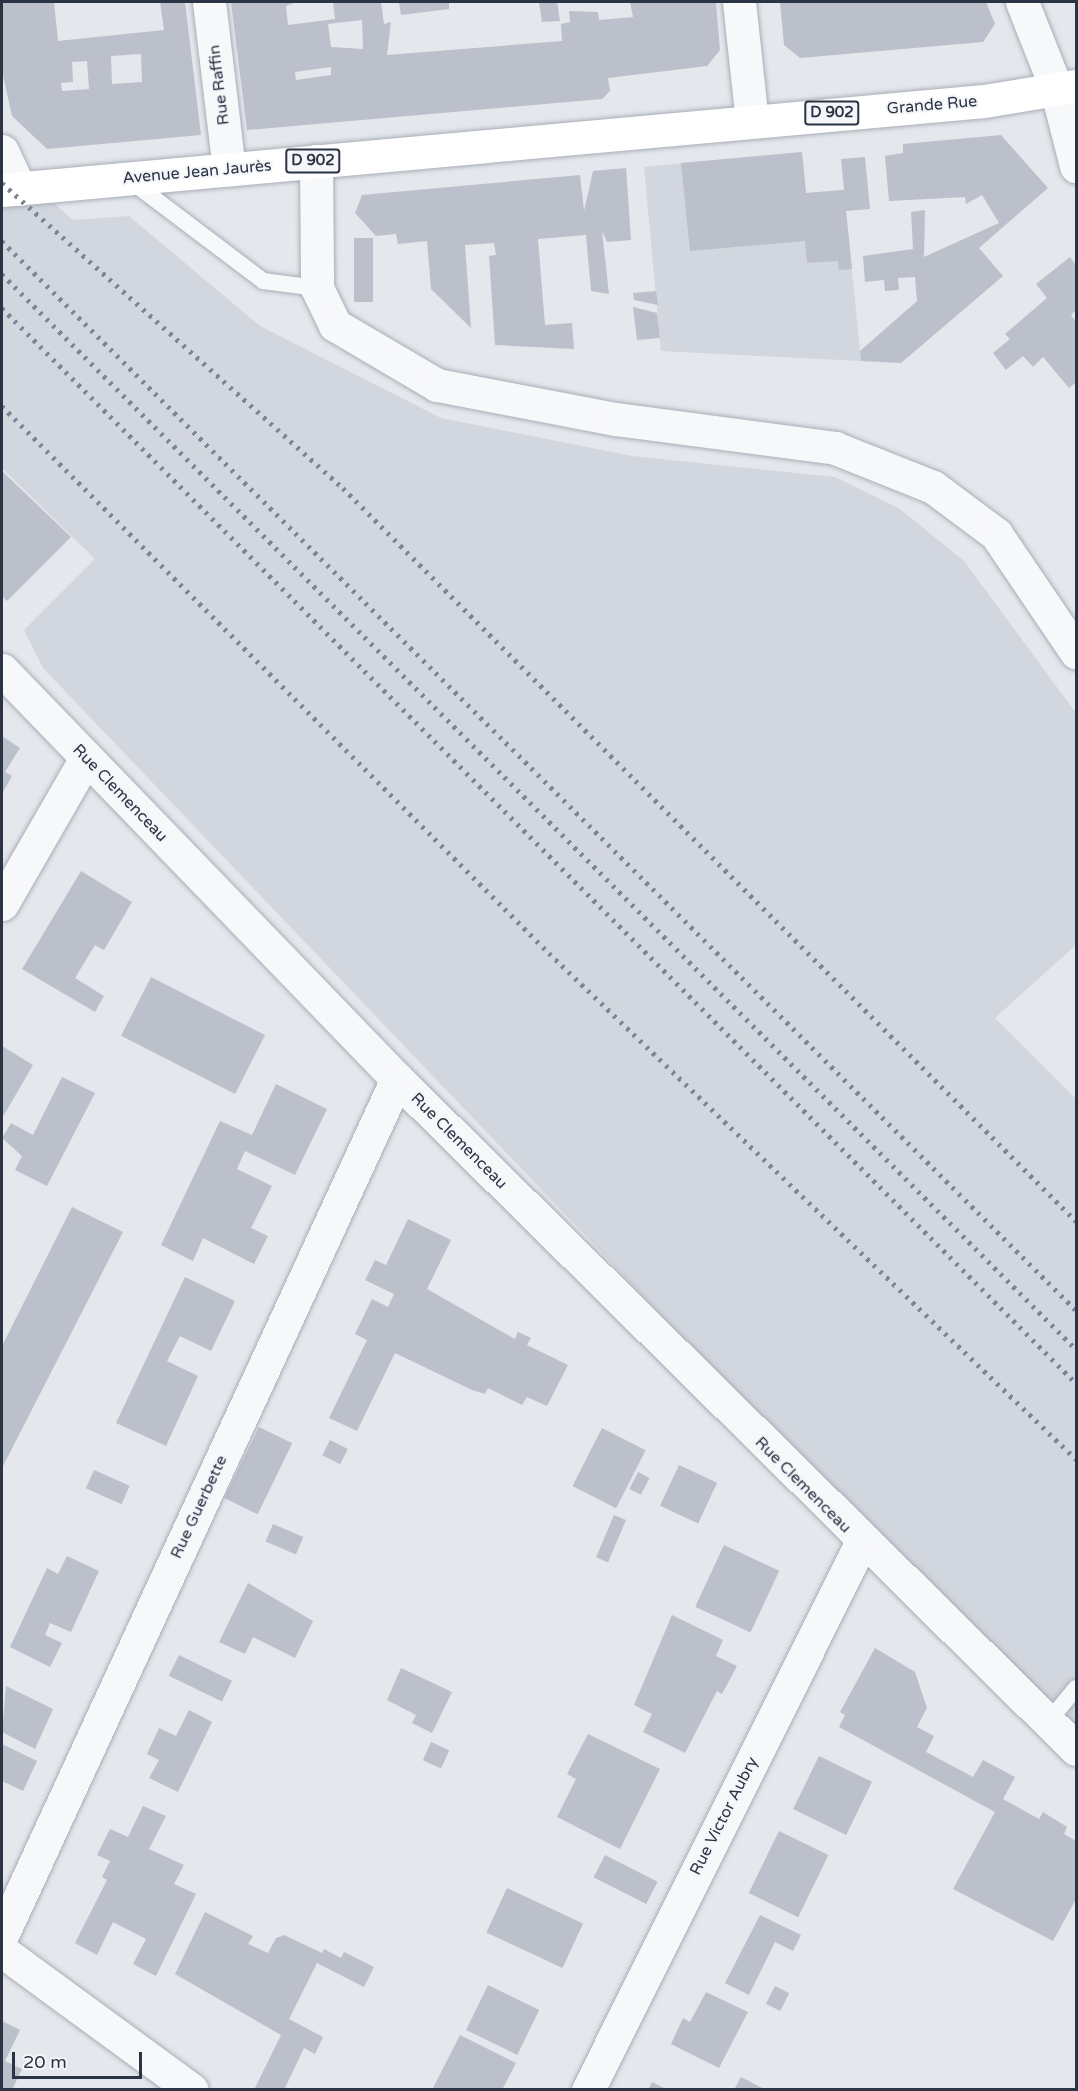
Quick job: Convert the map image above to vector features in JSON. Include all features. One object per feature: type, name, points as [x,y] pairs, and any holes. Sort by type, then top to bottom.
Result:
[{"type":"main road","name":"Grande Rue","points":[[607,135],[984,100],[1066,87]]},
{"type":"main road","name":"Avenue Jean Jaurès","points":[[11,190],[607,135]]},
{"type":"street","name":"Rue Raffin","points":[[209,2],[229,169]]},
{"type":"street","points":[[740,2],[752,121]]},
{"type":"street","points":[[1022,2],[1066,87],[1077,166]]},
{"type":"street","points":[[2,151],[11,190]]},
{"type":"street","points":[[316,161],[317,288],[335,325],[437,386],[616,419],[835,448],[933,487],[996,534],[1077,652]]},
{"type":"street","name":"Rue Clemenceau","points":[[2,670],[397,1079],[861,1543],[1077,1749]]},
{"type":"street","points":[[2,904],[86,758]]},
{"type":"street","name":"Rue Guerbette","points":[[2,1935],[397,1079]]},
{"type":"street","name":"Rue Victor Aubry","points":[[588,2090],[861,1543]]},
{"type":"street","points":[[2,1951],[192,2090]]},
{"type":"lane","points":[[128,179],[263,281],[317,288]]},
{"type":"lane","points":[[1048,1722],[1077,1688]]},
{"type":"shaded area","points":[[802,152],[806,193],[844,190],[861,361],[661,351],[644,167]]},
{"type":"shaded area","points":[[2,157],[73,220],[129,216],[260,326],[441,418],[632,456],[835,477],[900,509],[964,561],[1076,713],[1076,945],[995,1018],[1076,1099],[1076,1749],[43,668],[24,630],[95,559],[2,468]]},
{"type":"building","points":[[2,2],[54,2],[58,41],[164,30],[160,2],[185,2],[201,135],[47,149],[12,116],[2,71]],"holes":[[[141,54],[142,82],[112,84],[111,56]],[[87,61],[89,89],[62,91],[61,83],[73,82],[72,62]]]},
{"type":"building","points":[[231,2],[297,2],[286,6],[288,25],[335,19],[333,2],[381,2],[384,24],[391,22],[387,55],[562,41],[561,24],[570,22],[569,11],[598,12],[599,20],[633,17],[630,2],[716,2],[720,50],[707,66],[608,78],[610,91],[602,99],[247,130]],"holes":[[[362,20],[363,49],[331,47],[328,24]],[[331,67],[331,75],[296,80],[295,72]]]},
{"type":"building","points":[[399,2],[449,2],[449,9],[401,15]]},
{"type":"building","points":[[539,2],[557,2],[560,21],[542,22]]},
{"type":"building","points":[[780,2],[986,2],[995,24],[983,42],[800,58],[784,45]]},
{"type":"building","points":[[1001,135],[1048,188],[979,248],[1003,276],[901,363],[861,361],[860,351],[917,301],[915,277],[898,278],[899,290],[885,291],[884,280],[865,282],[863,256],[913,249],[911,212],[925,210],[924,257],[999,223],[982,195],[966,204],[965,197],[889,201],[885,156],[903,153],[903,144]]},
{"type":"building","points":[[802,152],[806,193],[844,190],[841,159],[865,157],[870,209],[846,211],[852,269],[839,270],[838,261],[807,263],[805,241],[690,251],[681,163]]},
{"type":"building","points":[[626,168],[631,240],[607,242],[602,231],[609,294],[591,291],[586,235],[538,239],[545,325],[572,323],[574,349],[495,345],[489,256],[496,255],[494,243],[465,245],[471,328],[431,289],[427,241],[398,244],[396,234],[376,236],[355,213],[362,195],[580,175],[584,211],[593,171]]},
{"type":"building","points":[[354,238],[373,238],[373,302],[354,302]]},
{"type":"building","points":[[1070,257],[1076,265],[1076,310],[1071,315],[1076,322],[1076,382],[1069,388],[1043,357],[1033,367],[1023,356],[1006,370],[993,353],[1010,339],[1005,334],[1047,298],[1036,284]]},
{"type":"building","points":[[656,291],[658,305],[634,300],[633,293]]},
{"type":"building","points":[[633,307],[657,313],[660,338],[637,340]]},
{"type":"building","points":[[2,471],[71,537],[7,601],[2,596]]},
{"type":"building","points":[[2,736],[20,748],[5,772],[12,776],[2,794]]},
{"type":"building","points":[[81,871],[132,902],[104,950],[95,945],[75,978],[104,996],[95,1012],[22,969]]},
{"type":"building","points":[[151,977],[265,1035],[235,1094],[121,1036]]},
{"type":"building","points":[[2,1046],[33,1065],[4,1115],[2,1113]]},
{"type":"building","points":[[62,1077],[95,1093],[47,1186],[15,1170],[22,1156],[2,1138],[11,1123],[33,1135]]},
{"type":"building","points":[[276,1084],[327,1109],[295,1175],[245,1151],[237,1169],[272,1186],[251,1228],[268,1236],[254,1264],[203,1238],[193,1261],[161,1245],[220,1121],[252,1135]]},
{"type":"building","points":[[72,1207],[123,1232],[2,1468],[2,1346]]},
{"type":"building","points":[[408,1219],[451,1240],[427,1289],[515,1339],[518,1332],[531,1338],[527,1345],[568,1365],[547,1406],[527,1397],[522,1405],[488,1388],[485,1394],[472,1390],[395,1353],[357,1431],[329,1418],[367,1340],[355,1334],[372,1299],[388,1307],[394,1294],[365,1280],[375,1260],[386,1265]]},
{"type":"building","points":[[185,1277],[235,1301],[211,1351],[180,1336],[167,1361],[198,1376],[166,1446],[116,1423]]},
{"type":"building","points":[[259,1427],[292,1443],[258,1514],[224,1498]]},
{"type":"building","points":[[602,1428],[646,1450],[616,1508],[572,1486]]},
{"type":"building","points":[[330,1440],[348,1449],[340,1464],[322,1455]]},
{"type":"building","points":[[679,1465],[717,1483],[698,1524],[660,1506]]},
{"type":"building","points":[[94,1470],[130,1486],[121,1504],[86,1488]]},
{"type":"building","points":[[638,1472],[650,1478],[641,1495],[629,1489]]},
{"type":"building","points":[[614,1515],[626,1520],[608,1562],[596,1557]]},
{"type":"building","points":[[273,1524],[303,1537],[296,1554],[266,1541]]},
{"type":"building","points":[[724,1545],[779,1571],[751,1632],[695,1607]]},
{"type":"building","points":[[67,1556],[99,1571],[71,1632],[50,1623],[45,1635],[62,1643],[50,1667],[10,1647],[47,1568],[58,1574]]},
{"type":"building","points":[[248,1583],[313,1621],[295,1658],[253,1637],[245,1654],[219,1642]]},
{"type":"building","points":[[672,1615],[723,1640],[716,1656],[737,1666],[722,1694],[717,1691],[685,1753],[643,1732],[652,1714],[634,1705]]},
{"type":"building","points":[[875,1648],[915,1672],[927,1708],[917,1727],[934,1736],[926,1752],[973,1777],[983,1760],[1015,1777],[1003,1799],[1039,1819],[1043,1812],[1067,1827],[1064,1834],[1076,1841],[1076,1899],[1053,1941],[953,1889],[995,1812],[839,1727],[845,1715],[840,1712]]},
{"type":"building","points":[[179,1655],[232,1681],[222,1702],[169,1676]]},
{"type":"building","points":[[401,1668],[452,1692],[432,1733],[412,1723],[416,1715],[387,1700]]},
{"type":"building","points":[[6,1686],[53,1709],[35,1749],[2,1732]]},
{"type":"building","points":[[189,1710],[212,1722],[178,1792],[149,1778],[159,1760],[147,1754],[159,1728],[176,1736]]},
{"type":"building","points":[[588,1734],[660,1769],[620,1849],[557,1817],[576,1779],[567,1774]]},
{"type":"building","points":[[431,1742],[449,1750],[441,1768],[423,1760]]},
{"type":"building","points":[[2,1744],[37,1761],[23,1791],[2,1781]]},
{"type":"building","points":[[819,1756],[872,1782],[846,1835],[793,1809]]},
{"type":"building","points":[[143,1806],[166,1816],[149,1849],[184,1865],[174,1884],[196,1894],[156,1976],[133,1964],[146,1939],[113,1922],[97,1955],[75,1943],[107,1880],[102,1877],[110,1861],[97,1855],[110,1829],[128,1837]]},
{"type":"building","points":[[779,1831],[828,1855],[798,1917],[749,1893]]},
{"type":"building","points":[[605,1855],[658,1882],[646,1904],[594,1877]]},
{"type":"building","points":[[507,1888],[583,1923],[562,1968],[486,1932]]},
{"type":"building","points":[[205,1912],[253,1936],[248,1944],[268,1953],[276,1938],[284,1935],[322,1953],[324,1949],[341,1958],[344,1952],[374,1967],[364,1987],[317,1963],[289,2019],[323,2037],[315,2054],[304,2048],[284,2090],[254,2090],[281,2035],[175,1974]]},
{"type":"building","points":[[760,1915],[801,1935],[793,1951],[775,1942],[749,1995],[725,1983]]},
{"type":"building","points":[[488,1985],[539,2010],[517,2055],[466,2030]]},
{"type":"building","points":[[775,1986],[789,1993],[780,2011],[766,2004]]},
{"type":"building","points":[[706,1992],[748,2012],[719,2068],[671,2044],[683,2018],[690,2022]]},
{"type":"building","points":[[2,2021],[20,2030],[5,2061],[22,2069],[12,2090],[2,2090]]},
{"type":"building","points":[[460,2035],[516,2063],[502,2090],[432,2090]]},
{"type":"building","points":[[741,2077],[766,2090],[734,2090]]},
{"type":"building","points":[[652,2082],[668,2090],[648,2090]]},
{"type":"railway","points":[[2,183],[343,488],[1076,1221]]},
{"type":"railway","points":[[2,241],[1076,1310]]},
{"type":"railway","points":[[2,274],[1076,1349]]},
{"type":"railway","points":[[2,308],[1076,1383]]},
{"type":"railway","points":[[2,406],[549,953],[1076,1459]]}]
